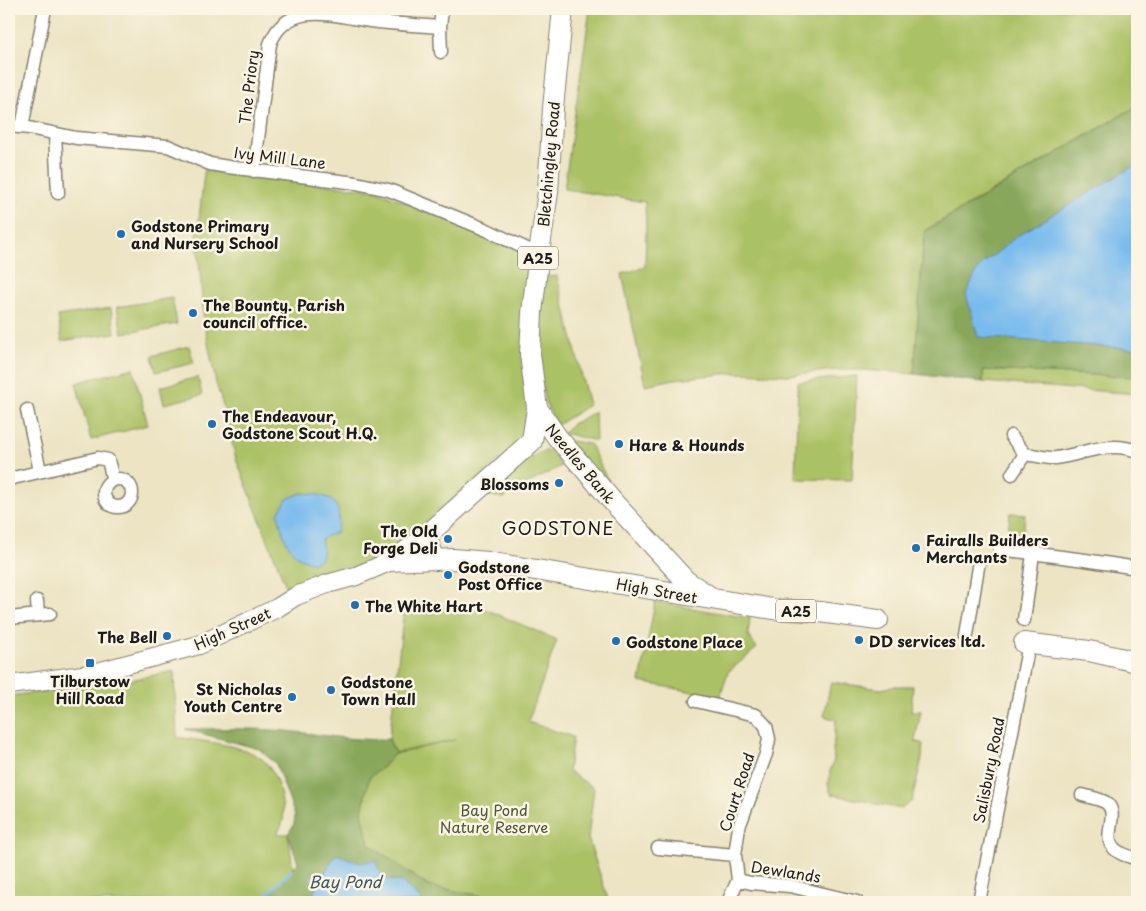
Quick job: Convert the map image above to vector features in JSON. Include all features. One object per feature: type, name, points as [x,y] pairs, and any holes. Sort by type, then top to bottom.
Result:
[{"type":"main road","name":"Bletchingley Road","points":[[537,408],[530,354],[532,313],[548,192],[553,108],[563,9]]},
{"type":"main road","name":"A25","points":[[532,441],[537,408]]},
{"type":"main road","name":"Needles Bank","points":[[537,408],[566,448],[680,575],[714,599]]},
{"type":"main road","points":[[388,562],[425,536],[532,441],[566,448]]},
{"type":"main road","points":[[388,562],[436,560],[425,536]]},
{"type":"main road","name":"High Street","points":[[436,560],[453,559],[488,562],[773,609],[820,612],[878,620]]},
{"type":"main road","name":"High Street","points":[[9,684],[90,674],[199,645],[277,608],[296,596],[327,584],[356,576],[388,562]]},
{"type":"main road","points":[[664,591],[680,575]]},
{"type":"main road","points":[[1027,644],[1089,652],[1137,662]]},
{"type":"street","points":[[15,126],[45,9]]},
{"type":"street","points":[[441,52],[440,27],[442,9]]},
{"type":"street","name":"The Priory","points":[[254,171],[270,44],[273,33],[280,25],[291,17],[307,12],[321,12],[372,21],[440,27]]},
{"type":"street","name":"Ivy Mill Lane","points":[[15,126],[76,138],[168,146],[210,164],[356,183],[389,190],[539,253]]},
{"type":"street","points":[[55,134],[58,193]]},
{"type":"street","points":[[26,410],[40,471]]},
{"type":"street","points":[[1011,436],[1025,454],[1055,458],[1098,447],[1129,448],[1137,451]]},
{"type":"street","points":[[1012,474],[1025,454]]},
{"type":"street","points":[[9,479],[98,458],[108,460],[113,480]]},
{"type":"street","points":[[1000,549],[1137,568]]},
{"type":"street","points":[[1024,620],[1033,554]]},
{"type":"street","points":[[967,635],[978,561]]},
{"type":"street","points":[[9,618],[44,614],[37,601]]},
{"type":"street","name":"Salisbury Road","points":[[979,902],[1027,644]]},
{"type":"street","points":[[9,677],[9,684]]},
{"type":"street","name":"Court Road","points":[[696,702],[756,715],[766,726],[769,739],[766,754],[739,827],[735,855]]},
{"type":"street","points":[[1082,796],[1099,800],[1108,805],[1112,814],[1110,841],[1113,847],[1137,859]]},
{"type":"street","points":[[658,848],[735,855]]},
{"type":"street","name":"Dewlands","points":[[728,902],[738,880],[735,855]]},
{"type":"street","name":"Dewlands","points":[[738,880],[790,886],[828,898],[858,902]]},
{"type":"green space","points":[[590,9],[1137,9],[1137,106],[925,230],[914,374],[863,370],[836,370],[788,375],[734,373],[675,379],[645,385],[622,274],[645,267],[645,202],[564,189]]},
{"type":"green space","points":[[1137,106],[1137,377],[983,370],[983,382],[914,374],[924,232]]},
{"type":"green space","points":[[205,164],[229,174],[376,190],[516,249],[526,259],[528,278],[530,431],[405,547],[289,594],[236,459],[216,383],[204,323],[197,237]]},
{"type":"green space","points":[[557,276],[589,405],[557,425],[546,404],[537,364],[543,277]]},
{"type":"green space","points":[[172,298],[177,324],[122,333],[117,307]]},
{"type":"green space","points":[[111,308],[115,333],[62,341],[58,316]]},
{"type":"green space","points":[[189,346],[194,363],[156,372],[152,356]]},
{"type":"green space","points":[[133,368],[148,425],[91,440],[76,383]]},
{"type":"green space","points":[[983,370],[1137,377],[1137,394],[983,382]]},
{"type":"green space","points":[[857,376],[852,480],[795,479],[798,382]]},
{"type":"green space","points":[[198,377],[202,395],[164,404],[160,387]]},
{"type":"green space","points":[[595,412],[596,441],[563,433],[572,424]]},
{"type":"green space","points":[[566,440],[590,444],[611,487]]},
{"type":"green space","points":[[550,450],[561,466],[504,498],[488,496],[533,456]]},
{"type":"green space","points":[[1010,513],[1025,514],[1022,544],[1009,542]]},
{"type":"green space","points":[[655,602],[750,618],[748,636],[757,648],[728,672],[720,697],[640,682]]},
{"type":"green space","name":"Bay Pond Nature Reserve","points":[[481,607],[557,640],[528,722],[573,737],[568,771],[594,788],[588,838],[609,902],[9,902],[9,696],[125,681],[174,671],[177,737],[222,744],[245,750],[266,762],[272,771],[279,787],[283,812],[282,824],[277,834],[288,834],[295,882],[304,856],[387,756],[455,740],[395,753],[389,739],[404,610]]},
{"type":"green space","points":[[831,682],[881,689],[895,686],[913,686],[911,711],[921,711],[915,741],[923,744],[922,758],[912,801],[901,809],[831,794],[828,784],[834,760],[833,749],[836,720],[824,716]]},
{"type":"green space","points":[[185,729],[262,729],[345,738],[389,739],[395,753],[382,768],[369,778],[362,812],[369,844],[428,886],[483,896],[492,902],[424,902],[402,882],[382,878],[360,863],[336,854],[316,887],[310,902],[258,902],[298,863],[288,834],[294,824],[295,816],[276,764],[259,749]]},
{"type":"water","points":[[1137,164],[1137,349],[978,337],[966,294],[978,268],[1017,236]]},
{"type":"water","points":[[301,493],[320,495],[333,501],[339,513],[336,533],[321,540],[323,548],[321,559],[312,563],[297,556],[289,547],[278,513],[287,499]]},
{"type":"water","name":"Bay Pond","points":[[336,854],[360,863],[375,860],[382,878],[402,882],[424,902],[310,902],[316,887]]},
{"type":"waterway","points":[[259,902],[291,871]]},
{"type":"waterway","points":[[312,877],[321,882]]},
{"type":"place","name":"Godstone Primary and Nursery School","points":[[121,234]]},
{"type":"place","name":"The Bounty. Parish council office.","points":[[193,313]]},
{"type":"place","name":"The Endeavour, Godstone Scout H.Q.","points":[[212,424]]},
{"type":"place","name":"Hare & Hounds","points":[[619,444]]},
{"type":"place","name":"Blossoms","points":[[559,483]]},
{"type":"place","name":"The Old Forge Deli","points":[[448,539]]},
{"type":"place","name":"Fairalls Builders Merchants","points":[[916,548]]},
{"type":"place","name":"Godstone Post Office","points":[[448,575]]},
{"type":"place","name":"The White Hart","points":[[355,605]]},
{"type":"place","name":"The Bell","points":[[167,636]]},
{"type":"place","name":"DD services ltd.","points":[[859,640]]},
{"type":"place","name":"Godstone Place","points":[[616,641]]},
{"type":"place","name":"Tilburstow Hill Road","points":[[90,663]]},
{"type":"place","name":"Godstone Town Hall","points":[[331,690]]},
{"type":"place","name":"St Nicholas Youth Centre","points":[[292,697]]},
{"type":"district","name":"GODSTONE","points":[[558,527]]}]
